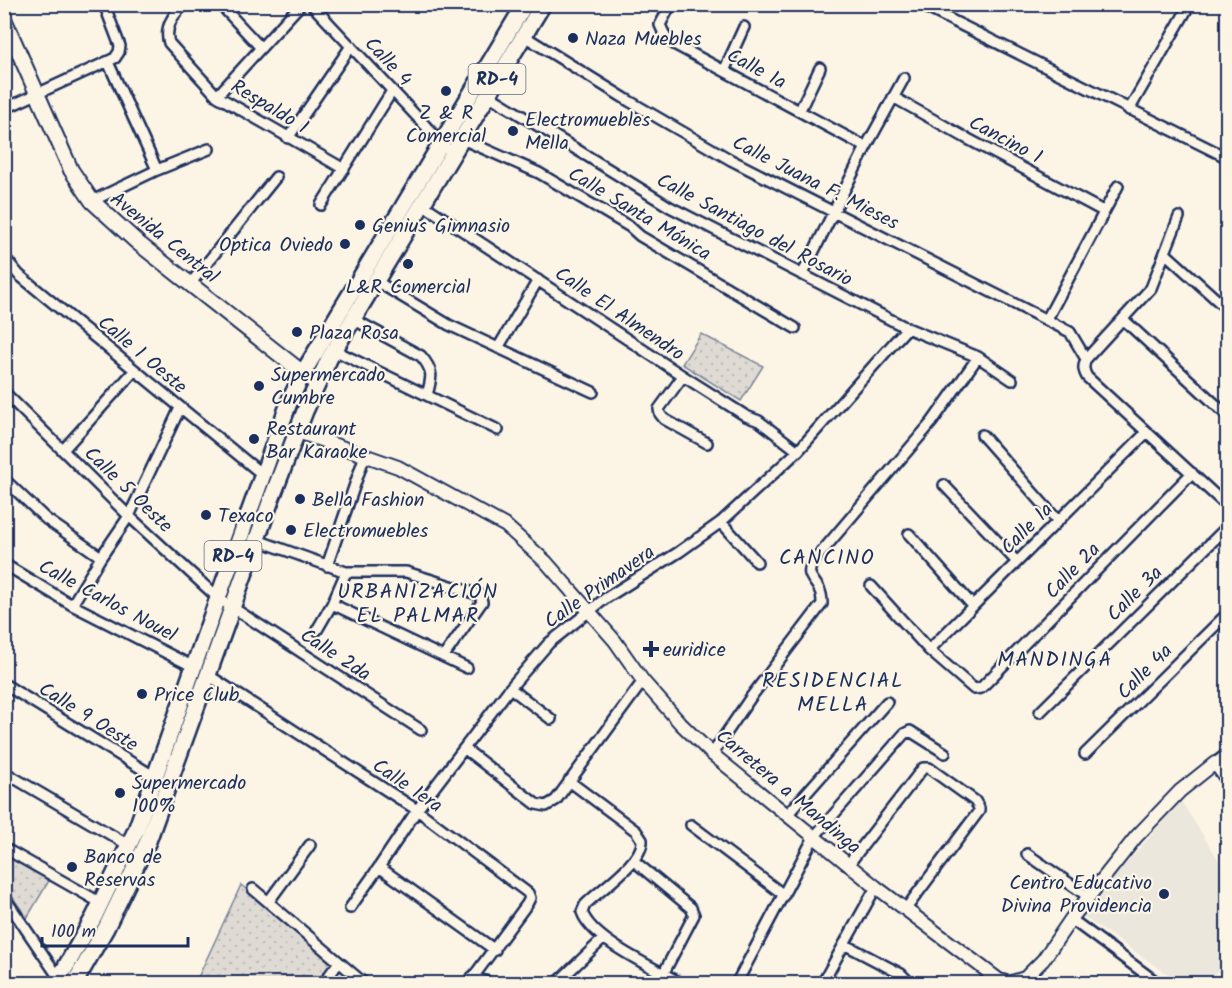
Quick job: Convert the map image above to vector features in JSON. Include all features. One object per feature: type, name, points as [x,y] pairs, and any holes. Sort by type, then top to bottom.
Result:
[{"type":"main road","name":"RD-4","points":[[57,981],[130,846],[290,400],[303,373],[525,4]]},
{"type":"main road","name":"RD-4","points":[[74,984],[111,919],[148,841],[257,540],[317,384],[334,350],[543,4]]},
{"type":"main road","name":"Avenida Central","points":[[4,19],[71,170],[92,201],[138,243],[317,384]]},
{"type":"street","points":[[4,109],[108,62],[119,52],[120,46],[104,4]]},
{"type":"street","name":"Respaldo 1","points":[[186,4],[170,20],[167,36],[169,43],[217,96],[344,169]]},
{"type":"street","points":[[220,4],[261,48]]},
{"type":"street","points":[[217,96],[301,4]]},
{"type":"street","name":"Calle 4","points":[[311,4],[452,154]]},
{"type":"street","name":"Calle 1a","points":[[671,4],[660,25],[666,38],[866,147]]},
{"type":"street","points":[[1130,110],[1190,4]]},
{"type":"street","points":[[920,5],[1227,158]]},
{"type":"street","points":[[724,71],[744,27]]},
{"type":"street","name":"Calle Juana F. Mieses","points":[[524,36],[629,101],[731,160],[1070,332],[1086,359]]},
{"type":"street","points":[[288,138],[351,46]]},
{"type":"street","points":[[108,62],[158,170]]},
{"type":"street","points":[[800,111],[820,68]]},
{"type":"street","points":[[802,275],[832,211],[904,78]]},
{"type":"street","points":[[321,206],[392,91]]},
{"type":"street","name":"Calle Santiago del Rosario","points":[[488,96],[670,207],[907,328],[978,357],[1011,380]]},
{"type":"street","name":"Cancino 1","points":[[893,97],[1103,211]]},
{"type":"street","name":"Calle Santa Mónica","points":[[462,139],[539,173],[795,328]]},
{"type":"street","points":[[92,201],[209,149]]},
{"type":"street","points":[[191,284],[276,177]]},
{"type":"street","points":[[1047,319],[1118,186]]},
{"type":"street","name":"Calle El Almendro","points":[[422,204],[683,376],[746,416],[759,421],[798,451]]},
{"type":"street","points":[[1179,217],[1151,288],[1083,365],[1087,377],[1227,507]]},
{"type":"street","points":[[1165,253],[1227,310]]},
{"type":"street","name":"Calle 1 Oeste","points":[[4,257],[19,275],[263,475]]},
{"type":"street","points":[[498,348],[538,280]]},
{"type":"street","points":[[376,281],[449,325],[593,392]]},
{"type":"street","points":[[353,320],[421,356],[429,365],[432,377],[427,395]]},
{"type":"street","points":[[1125,320],[1227,416]]},
{"type":"street","name":"Calle Primavera","points":[[350,908],[417,810],[510,688],[549,643],[589,611],[721,522],[798,451],[907,328]]},
{"type":"street","points":[[334,350],[498,430]]},
{"type":"street","points":[[712,754],[751,697],[822,604],[820,590],[810,577],[808,570],[813,562],[933,422],[978,357]]},
{"type":"street","points":[[63,450],[135,370]]},
{"type":"street","points":[[683,376],[659,409],[660,414],[664,419],[707,443]]},
{"type":"street","name":"Calle 5 Oeste","points":[[4,392],[129,516],[218,598],[232,608]]},
{"type":"street","points":[[72,605],[129,516],[180,408]]},
{"type":"street","name":"Carretera a Mandinga","points":[[298,432],[398,467],[506,526],[546,562],[615,641],[643,681],[681,724],[712,754],[905,910],[986,979],[1009,983],[1025,978],[1043,960],[1071,919],[1136,837],[1180,791],[1215,762]]},
{"type":"street","name":"Calle 1a","points":[[929,650],[1148,432]]},
{"type":"street","points":[[982,435],[1058,521]]},
{"type":"street","points":[[327,566],[365,455]]},
{"type":"street","name":"Calle 2a","points":[[929,650],[974,689],[981,688],[1192,473]]},
{"type":"street","points":[[4,479],[46,519],[101,557]]},
{"type":"street","points":[[944,485],[1017,562]]},
{"type":"street","points":[[721,522],[757,562]]},
{"type":"street","name":"Calle 3a","points":[[1040,712],[1227,526]]},
{"type":"street","points":[[909,534],[973,606]]},
{"type":"street","points":[[257,540],[346,572],[406,572],[480,595],[482,602],[444,656]]},
{"type":"street","name":"Calle Carlos Nouel","points":[[4,564],[72,605],[194,667]]},
{"type":"street","points":[[317,630],[346,572]]},
{"type":"street","points":[[871,586],[929,650]]},
{"type":"street","points":[[332,604],[467,668]]},
{"type":"street","name":"Calle 2da","points":[[232,608],[421,730]]},
{"type":"street","name":"Calle 4a","points":[[1086,753],[1227,613]]},
{"type":"street","name":"Calle 1era","points":[[208,675],[417,810],[528,893],[530,898],[527,904],[495,950]]},
{"type":"street","points":[[465,749],[540,806],[551,804],[643,681]]},
{"type":"street","name":"Calle 9 Oeste","points":[[4,684],[155,777]]},
{"type":"street","points":[[510,688],[551,719]]},
{"type":"street","points":[[787,815],[887,702]]},
{"type":"street","points":[[736,984],[814,837],[904,734],[910,731],[945,753]]},
{"type":"street","points":[[1227,753],[1215,762],[1227,781]]},
{"type":"street","points":[[848,865],[923,768],[929,768],[975,801],[979,811],[905,910]]},
{"type":"street","points":[[4,772],[130,846]]},
{"type":"street","points":[[569,781],[640,834],[643,845],[634,861],[588,902],[583,909],[584,917],[603,939],[682,984]]},
{"type":"street","points":[[691,825],[784,895]]},
{"type":"street","points":[[269,901],[310,845]]},
{"type":"street","points":[[4,848],[101,903]]},
{"type":"street","points":[[1027,854],[1089,897]]},
{"type":"street","points":[[634,861],[691,908],[694,915],[658,984]]},
{"type":"street","points":[[380,867],[495,950],[470,980]]},
{"type":"street","points":[[822,984],[876,887]]},
{"type":"street","points":[[253,889],[365,984]]},
{"type":"street","points":[[4,897],[57,981]]},
{"type":"street","points":[[1071,919],[1159,984]]},
{"type":"street","points":[[556,984],[603,939]]},
{"type":"street","points":[[844,944],[901,974],[906,980],[905,984]]},
{"type":"street","points":[[323,984],[339,962]]},
{"type":"street","points":[[470,980],[494,984]]},
{"type":"shaded area","points":[[701,334],[763,366],[741,401],[682,364]]},
{"type":"shaded area","name":"Centro Educativo Divina Providencia","points":[[1181,801],[1227,873],[1227,965],[1201,983],[1181,983],[1081,915]]},
{"type":"shaded area","points":[[4,852],[50,879],[27,918],[5,886]]},
{"type":"shaded area","points":[[241,885],[334,961],[318,983],[195,984]]},
{"type":"place","name":"Naza Muebles","points":[[573,38]]},
{"type":"place","name":"Z & R Comercial","points":[[446,91]]},
{"type":"place","name":"Electromuebles Mella","points":[[513,131]]},
{"type":"place","name":"Genius Gimnasio","points":[[360,225]]},
{"type":"place","name":"Optica Oviedo","points":[[345,244]]},
{"type":"place","name":"L&R Comercial","points":[[408,264]]},
{"type":"place","name":"Plaza Rosa","points":[[297,332]]},
{"type":"place","name":"Supermercado Cumbre","points":[[259,386]]},
{"type":"place","name":"Restaurant Bar Karaoke","points":[[254,439]]},
{"type":"place","name":"Bella Fashion","points":[[300,499]]},
{"type":"place","name":"Texaco","points":[[206,515]]},
{"type":"place","name":"Electromuebles","points":[[291,530]]},
{"type":"place","name":"euridice","points":[[651,649]]},
{"type":"place","name":"Price Club","points":[[142,694]]},
{"type":"place","name":"Supermercado 100%","points":[[120,793]]},
{"type":"place","name":"Banco de Reservas","points":[[72,867]]},
{"type":"place","name":"Centro Educativo Divina Providencia","points":[[1164,894]]},
{"type":"district","name":"CANCINO","points":[[827,557]]},
{"type":"district","name":"URBANIZACIÓN EL PALMAR","points":[[418,603]]},
{"type":"district","name":"MANDINGA","points":[[1055,659]]},
{"type":"district","name":"RESIDENCIAL MELLA","points":[[833,692]]}]
